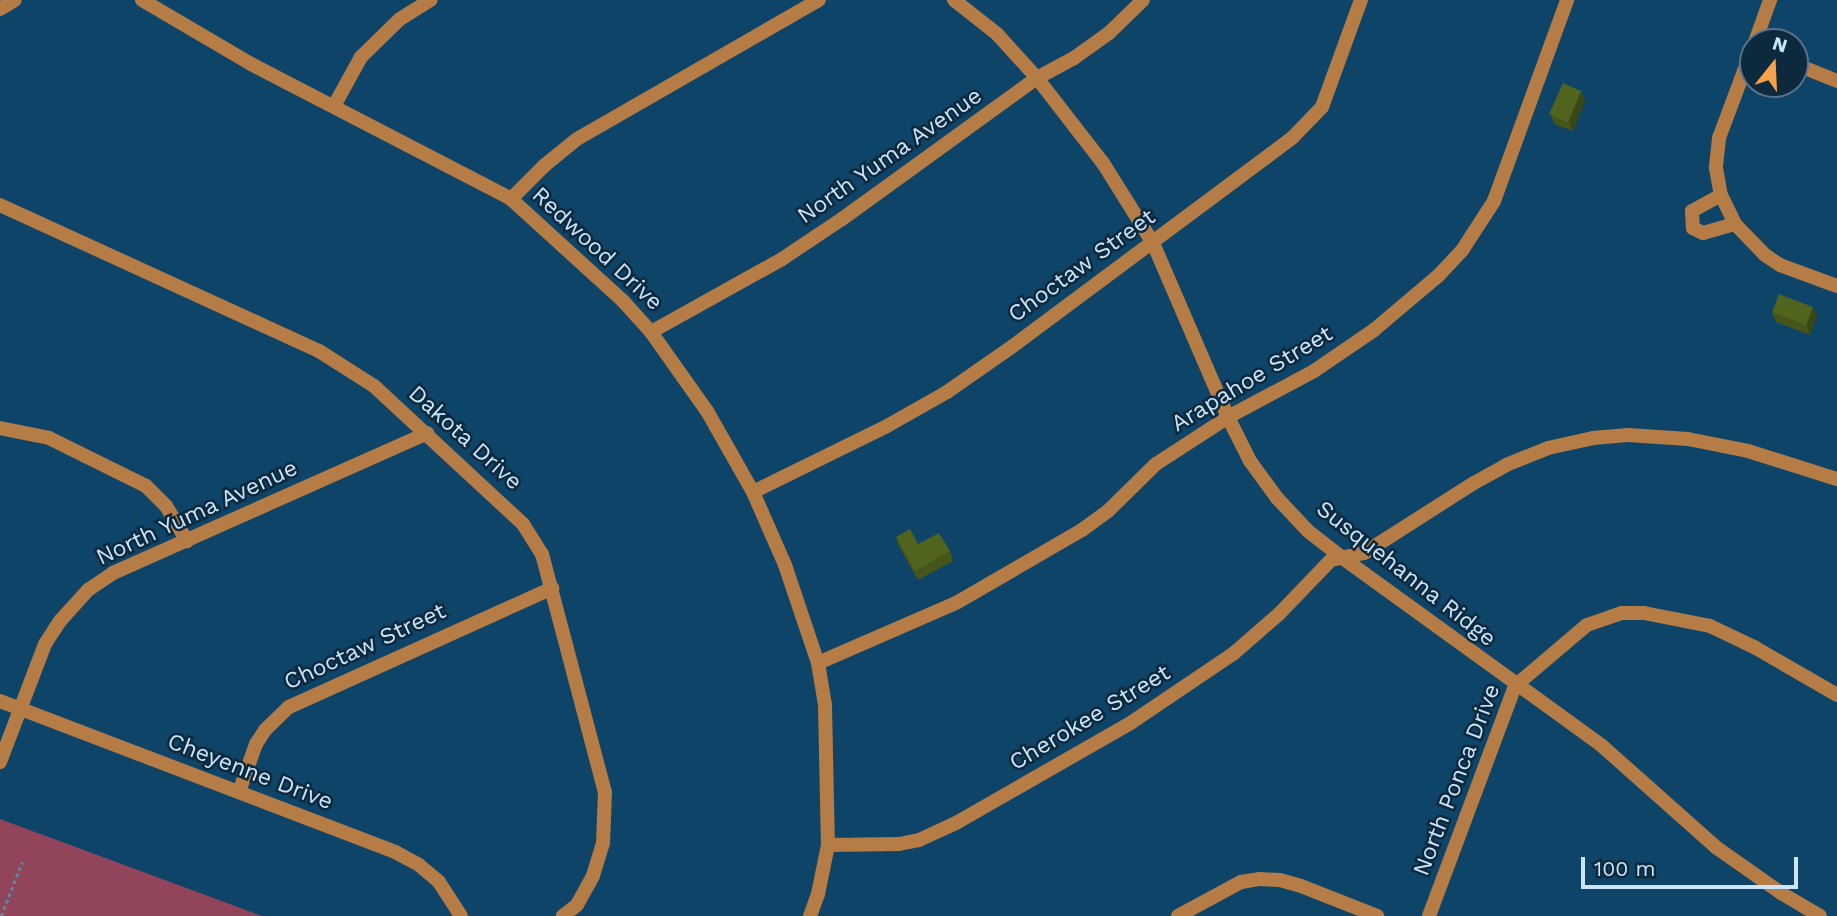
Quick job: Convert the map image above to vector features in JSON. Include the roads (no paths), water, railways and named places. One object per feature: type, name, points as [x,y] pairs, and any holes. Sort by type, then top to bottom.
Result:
[{"type":"street","points":[[0,9],[15,0]]},
{"type":"street","name":"Redwood Drive","points":[[142,0],[251,64],[511,199],[623,301],[651,332],[707,411],[753,492],[785,565],[818,663],[825,705],[828,845],[818,894],[810,916]]},
{"type":"street","points":[[334,106],[361,57],[400,19],[431,0]]},
{"type":"street","points":[[511,199],[545,165],[577,139],[819,0]]},
{"type":"street","name":"Susquehanna Ridge","points":[[954,0],[998,34],[1037,78],[1103,163],[1153,243],[1228,417],[1251,461],[1277,498],[1308,531],[1629,768],[1717,848],[1781,893],[1821,916]]},
{"type":"street","name":"North Yuma Avenue","points":[[651,332],[782,259],[1037,78],[1074,58],[1109,33],[1143,0]]},
{"type":"street","name":"Choctaw Street","points":[[753,492],[887,426],[947,392],[1153,243],[1293,137],[1322,107],[1361,0]]},
{"type":"street","name":"Arapahoe Street","points":[[818,663],[956,603],[1082,530],[1108,512],[1156,464],[1228,417],[1314,371],[1374,330],[1438,275],[1463,248],[1494,201],[1567,0]]},
{"type":"street","points":[[1760,28],[1770,0]]},
{"type":"street","points":[[1809,69],[1837,80]]},
{"type":"street","points":[[1739,84],[1719,138],[1716,168],[1727,210],[1750,243],[1780,265],[1837,286]]},
{"type":"street","points":[[1721,195],[1692,211],[1693,228],[1703,233],[1735,224]]},
{"type":"street","name":"Dakota Drive","points":[[0,205],[319,351],[374,386],[523,524],[542,554],[605,792],[603,843],[593,876],[577,905],[563,916]]},
{"type":"street","points":[[0,428],[49,438],[146,486],[166,506],[187,541]]},
{"type":"street","name":"North Yuma Avenue","points":[[0,762],[46,645],[71,607],[113,573],[427,433]]},
{"type":"street","points":[[1340,556],[1364,553],[1506,465],[1548,448],[1593,438],[1628,435],[1688,439],[1748,451],[1837,479]]},
{"type":"street","name":"Cherokee Street","points":[[828,845],[899,844],[919,840],[956,823],[1132,722],[1223,661],[1279,614],[1321,567],[1340,556]]},
{"type":"street","name":"Choctaw Street","points":[[239,792],[256,744],[265,730],[289,707],[552,588]]},
{"type":"street","name":"North Ponca Drive","points":[[1429,916],[1515,686],[1587,625],[1622,613],[1644,613],[1710,626],[1837,695]]},
{"type":"street","name":"Cheyenne Drive","points":[[0,701],[395,852],[419,865],[439,882],[461,916]]},
{"type":"street","points":[[1178,916],[1241,882],[1259,879],[1280,880],[1301,886],[1377,916]]}]
